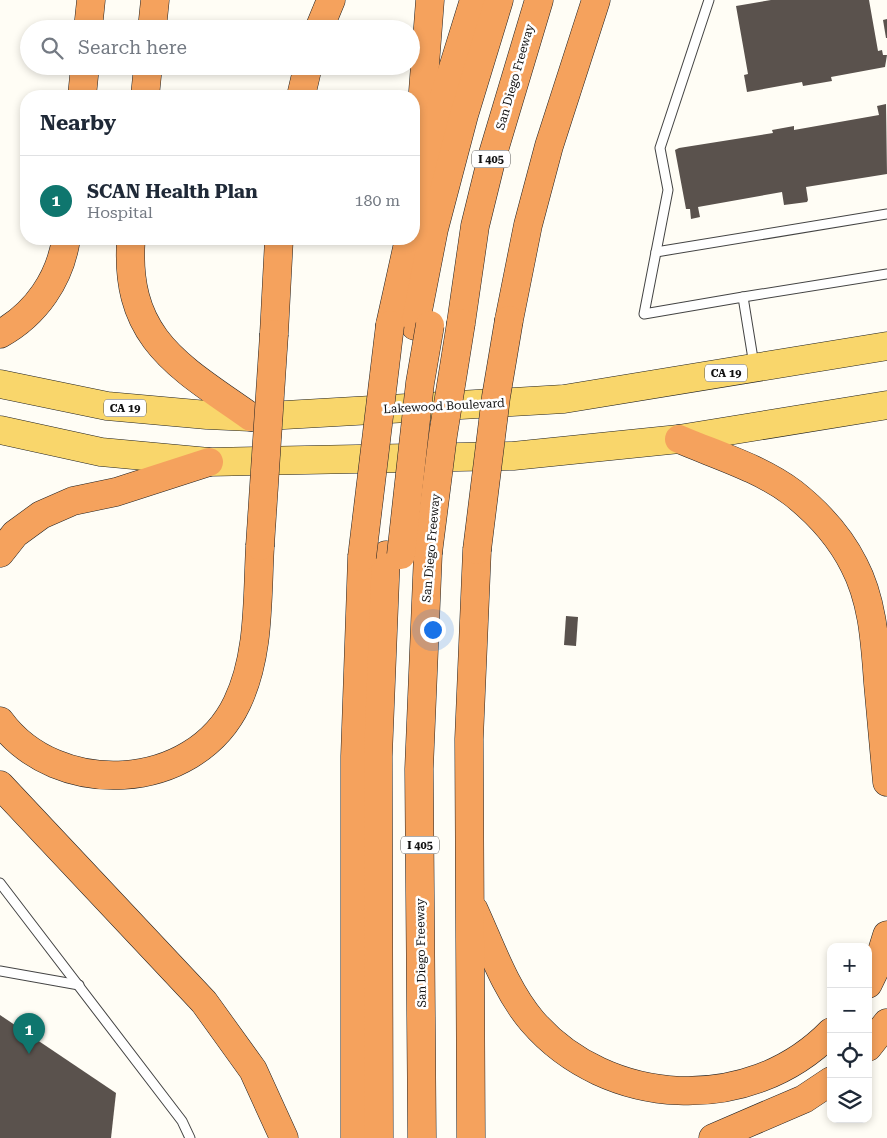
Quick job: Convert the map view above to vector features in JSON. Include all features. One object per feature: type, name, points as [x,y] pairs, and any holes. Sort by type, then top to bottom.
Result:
[{"type":"highway","points":[[89,20],[91,0]]},
{"type":"highway","points":[[153,20],[155,0]]},
{"type":"highway","points":[[323,20],[331,0]]},
{"type":"highway","points":[[420,128],[430,0]]},
{"type":"highway","points":[[420,192],[440,110],[474,0]]},
{"type":"highway","points":[[355,1138],[355,756],[383,556],[412,325],[434,229],[464,115],[499,0]]},
{"type":"highway","points":[[412,325],[453,217],[483,100],[515,0]]},
{"type":"highway","name":"San Diego Freeway","points":[[422,1138],[419,769],[428,553],[443,436],[462,323],[475,226],[492,157],[539,0]]},
{"type":"highway","points":[[470,1138],[469,739],[477,550],[496,397],[528,226],[546,155],[596,0]]},
{"type":"highway","points":[[83,90],[84,75]]},
{"type":"highway","points":[[146,90],[147,75]]},
{"type":"highway","points":[[302,90],[306,75]]},
{"type":"highway","points":[[0,334],[12,327],[32,309],[47,291],[57,274],[64,245]]},
{"type":"highway","points":[[131,245],[131,280],[137,308],[149,331],[165,352],[183,369],[251,416]]},
{"type":"highway","points":[[0,721],[16,739],[36,755],[75,771],[102,776],[132,775],[162,768],[190,756],[225,724],[245,684],[252,660],[279,245]]},
{"type":"highway","points":[[380,1138],[378,756],[383,556],[420,383],[412,325],[409,245]]},
{"type":"highway","points":[[679,439],[745,468],[792,492],[833,532],[854,564],[864,588],[874,635],[887,782]]},
{"type":"highway","points":[[0,552],[15,534],[49,511],[73,501],[116,492],[208,462]]},
{"type":"highway","points":[[383,556],[396,617],[394,1138]]},
{"type":"highway","points":[[0,784],[204,1002],[253,1070],[284,1138]]},
{"type":"highway","points":[[470,902],[510,989],[532,1021],[563,1050],[581,1062],[616,1079],[635,1085],[680,1091],[739,1085],[790,1063],[830,1033]]},
{"type":"highway","points":[[872,976],[887,935]]},
{"type":"highway","points":[[872,1043],[887,1023]]},
{"type":"highway","points":[[713,1138],[804,1099],[827,1084]]},
{"type":"main road","name":"Lakewood Boulevard","points":[[0,384],[107,406],[207,415],[251,416],[564,399],[887,346]]},
{"type":"main road","points":[[0,430],[101,452],[208,462],[513,456],[679,439],[887,405]]},
{"type":"lane","points":[[709,0],[660,148],[668,190],[644,314],[887,274]]},
{"type":"lane","points":[[656,252],[887,214]]},
{"type":"lane","points":[[743,297],[755,368]]},
{"type":"lane","points":[[0,883],[182,1121],[190,1138]]},
{"type":"lane","points":[[0,971],[79,985]]},
{"type":"building","points":[[771,0],[869,0],[878,51],[882,50],[883,55],[887,55],[885,67],[831,77],[832,81],[803,86],[802,82],[747,92],[744,75],[748,74],[736,6]]},
{"type":"building","points":[[887,19],[887,38],[886,38],[883,20]]},
{"type":"building","points":[[886,104],[887,174],[806,187],[807,202],[784,205],[782,192],[698,207],[700,217],[691,219],[690,209],[686,209],[675,150],[773,133],[772,130],[794,126],[794,130],[879,115],[877,106]]},
{"type":"building","points":[[566,616],[578,617],[576,646],[564,645]]},
{"type":"building","points":[[0,1015],[116,1093],[111,1138],[0,1138]]},
{"type":"place","name":"SCAN Health Plan","points":[[29,1054]]}]
